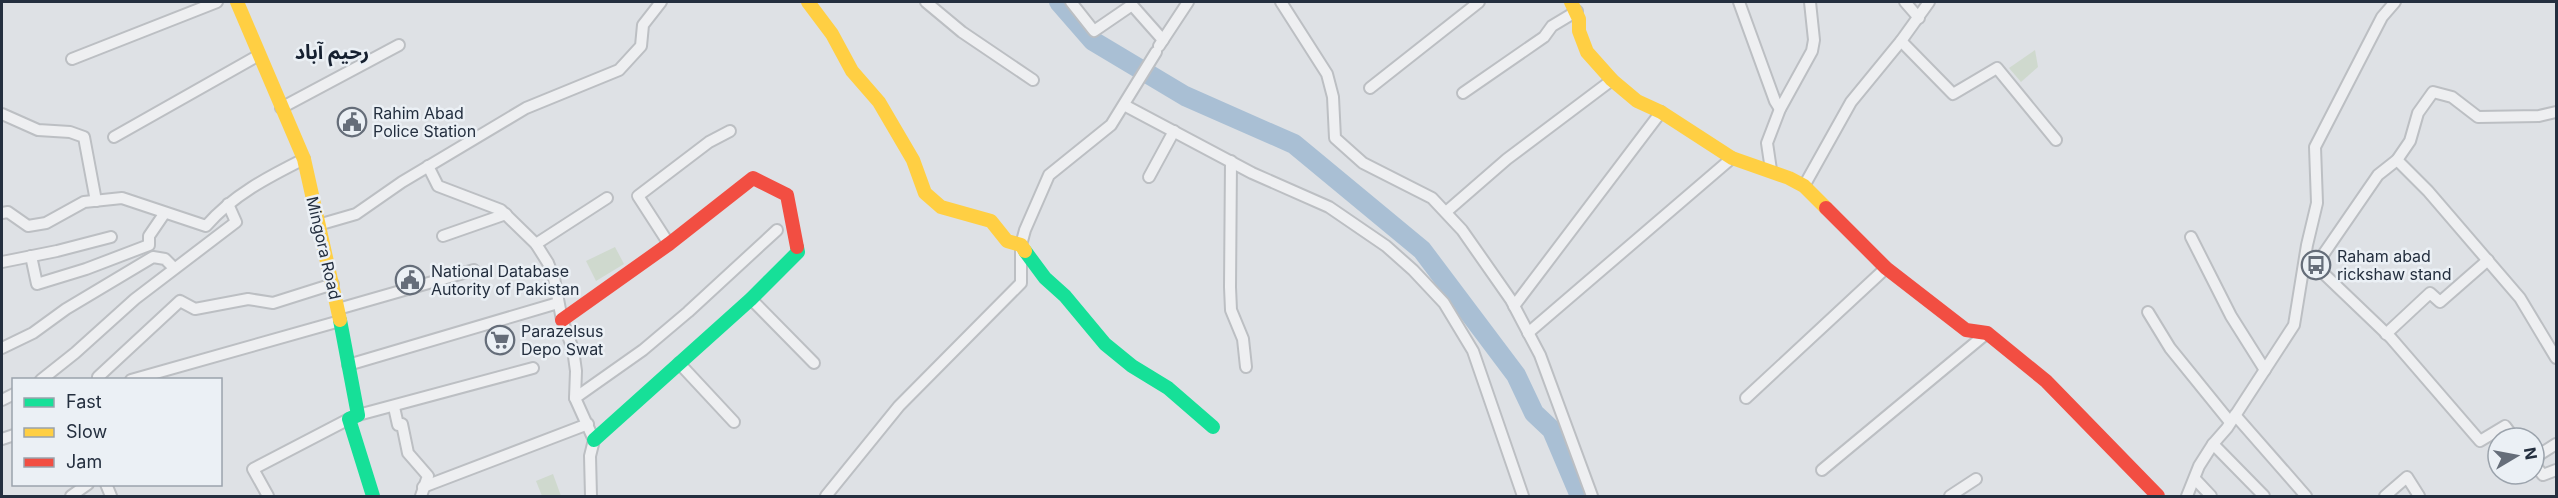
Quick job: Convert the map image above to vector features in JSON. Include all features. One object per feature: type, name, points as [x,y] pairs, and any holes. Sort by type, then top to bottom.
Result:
[{"type":"main road","name":"Mingora Road","points":[[237,2],[304,159],[333,284],[348,364],[354,418],[373,496]]},
{"type":"main road","points":[[808,2],[832,34],[852,71],[879,102],[913,160],[925,193],[941,207],[991,221],[1007,241],[1021,245],[1045,278],[1065,296],[1105,344],[1132,366],[1168,388],[1213,427]]},
{"type":"main road","points":[[1574,6],[1579,19],[1579,31],[1587,52],[1612,80],[1637,101],[1661,112],[1732,158],[1771,170],[1804,186],[1886,268],[1966,330],[1988,333],[2046,381],[2158,496]]},
{"type":"main road","points":[[562,320],[669,244],[753,178],[788,195],[798,252],[751,300],[594,440]]},
{"type":"street","points":[[72,59],[217,2]]},
{"type":"street","points":[[318,225],[357,214],[428,166],[526,108],[619,70],[641,46],[643,25],[661,2]]},
{"type":"street","points":[[926,2],[962,32],[1033,80]]},
{"type":"street","points":[[1071,2],[1094,32],[1132,5],[1163,40]]},
{"type":"street","points":[[826,496],[899,406],[1021,283],[1021,245],[1025,230],[1049,176],[1111,125],[1188,2]]},
{"type":"street","points":[[1281,2],[1327,74],[1333,97],[1335,138],[1363,163],[1432,198],[1462,230],[1514,306],[1540,355],[1592,496]]},
{"type":"street","points":[[1370,88],[1479,2]]},
{"type":"street","points":[[1739,2],[1775,101],[1780,109]]},
{"type":"street","points":[[1771,170],[1767,143],[1780,109],[1812,51],[1814,40],[1810,2]]},
{"type":"street","points":[[1905,2],[1919,18]]},
{"type":"street","points":[[1804,186],[1851,102],[1919,18],[1929,2]]},
{"type":"street","points":[[2187,496],[2213,444],[2294,325],[2317,203],[2315,147],[2382,16],[2395,2]]},
{"type":"street","points":[[1463,93],[1544,37],[1552,26],[1574,6]]},
{"type":"street","points":[[1901,41],[1953,94],[1997,68],[2056,140]]},
{"type":"street","points":[[281,108],[399,45]]},
{"type":"street","points":[[114,137],[259,55]]},
{"type":"street","points":[[1446,212],[1507,159],[1612,80]]},
{"type":"street","points":[[2303,270],[2316,265],[2378,175],[2397,160],[2410,141],[2418,113],[2433,92],[2452,97],[2478,117],[2539,116],[2556,112]]},
{"type":"street","points":[[1126,101],[1174,131],[1231,161],[1329,207],[1361,228],[1413,270],[1444,303],[1473,351],[1523,496]]},
{"type":"street","points":[[1514,306],[1661,112]]},
{"type":"street","points":[[2,114],[38,130],[70,132],[84,137],[96,201]]},
{"type":"street","points":[[669,244],[638,196],[709,142],[730,131]]},
{"type":"street","points":[[1149,177],[1174,131]]},
{"type":"street","points":[[1528,333],[1732,158]]},
{"type":"street","points":[[2,213],[8,212],[28,226],[46,223],[84,202],[122,198],[164,214],[206,226],[228,204],[259,181],[304,159]]},
{"type":"street","points":[[2397,160],[2520,298],[2555,351]]},
{"type":"street","points":[[1231,161],[1230,287],[1232,310],[1242,339],[1246,367]]},
{"type":"street","points":[[428,166],[438,186],[506,214],[536,244],[548,263],[554,278],[562,320],[573,349],[576,371],[574,398],[594,440],[590,456],[591,496]]},
{"type":"street","points":[[536,244],[608,198]]},
{"type":"street","points":[[43,378],[174,268],[236,222],[228,204]]},
{"type":"street","points":[[31,256],[37,284],[86,269],[149,245],[149,236],[164,214]]},
{"type":"street","points":[[443,236],[506,214]]},
{"type":"street","points":[[574,398],[643,350],[777,230]]},
{"type":"street","points":[[2,262],[111,237]]},
{"type":"street","points":[[2191,237],[2231,316],[2265,370]]},
{"type":"street","points":[[2,348],[33,333],[66,309],[153,257],[165,259],[174,268]]},
{"type":"street","points":[[2386,334],[2430,293],[2440,302],[2488,260]]},
{"type":"street","points":[[1746,398],[1886,268]]},
{"type":"street","points":[[137,378],[474,270]]},
{"type":"street","points":[[2303,270],[2322,272],[2386,334],[2480,441],[2486,437]]},
{"type":"street","points":[[98,378],[180,301],[195,309],[248,299],[273,303],[333,284]]},
{"type":"street","points":[[751,300],[814,363]]},
{"type":"street","points":[[348,364],[558,303]]},
{"type":"street","points":[[2148,312],[2170,348],[2232,419],[2306,496]]},
{"type":"street","points":[[1822,470],[1988,333]]},
{"type":"street","points":[[679,363],[734,422]]},
{"type":"street","points":[[268,496],[253,470],[354,418],[533,368]]},
{"type":"street","points":[[394,407],[398,425],[402,424],[408,453],[428,476],[422,492]]},
{"type":"street","points":[[422,492],[588,424]]},
{"type":"street","points":[[2213,444],[2264,496]]},
{"type":"street","points":[[2385,496],[2407,477],[2419,496]]},
{"type":"street","points":[[1950,496],[1976,479]]},
{"type":"street","points":[[2195,479],[2211,496]]},
{"type":"street","points":[[71,496],[85,486]]},
{"type":"shaded area","points":[[2035,50],[2038,67],[2021,82],[2009,68]]},
{"type":"shaded area","points":[[615,247],[624,264],[596,281],[586,261]]},
{"type":"shaded area","points":[[553,474],[561,496],[542,496],[536,481]]},
{"type":"waterway","points":[[1059,2],[1093,41],[1185,96],[1294,144],[1422,250],[1516,375],[1534,413],[1552,430],[1580,496]]},
{"type":"traffic: fast","points":[[594,440],[751,299],[798,252],[797,247]]},
{"type":"traffic: fast","points":[[1025,251],[1045,278],[1065,296],[1105,344],[1132,366],[1168,388],[1213,427]]},
{"type":"traffic: fast","points":[[340,320],[358,415],[349,419],[373,496]]},
{"type":"traffic: slow","points":[[237,2],[304,159],[340,320]]},
{"type":"traffic: slow","points":[[808,2],[832,34],[852,71],[879,102],[913,160],[925,193],[941,207],[991,221],[1007,241],[1021,245],[1025,251]]},
{"type":"traffic: slow","points":[[1571,2],[1579,19],[1579,31],[1587,52],[1612,80],[1637,101],[1661,112],[1732,158],[1789,178],[1804,186],[1826,208]]},
{"type":"traffic: jam","points":[[562,320],[669,244],[753,178],[787,195],[797,247]]},
{"type":"traffic: jam","points":[[1826,208],[1886,268],[1966,330],[1987,333],[2046,381],[2158,496]]},
{"type":"place","name":"Rahim Abad Police Station","points":[[352,122]]},
{"type":"place","name":"Raham abad rickshaw stand","points":[[2316,265]]},
{"type":"place","name":"National Database Autority of Pakistan","points":[[410,280]]},
{"type":"place","name":"Parazelsus Depo Swat","points":[[500,340]]},
{"type":"district","name":"رحیم آباد","points":[[332,52]]}]
